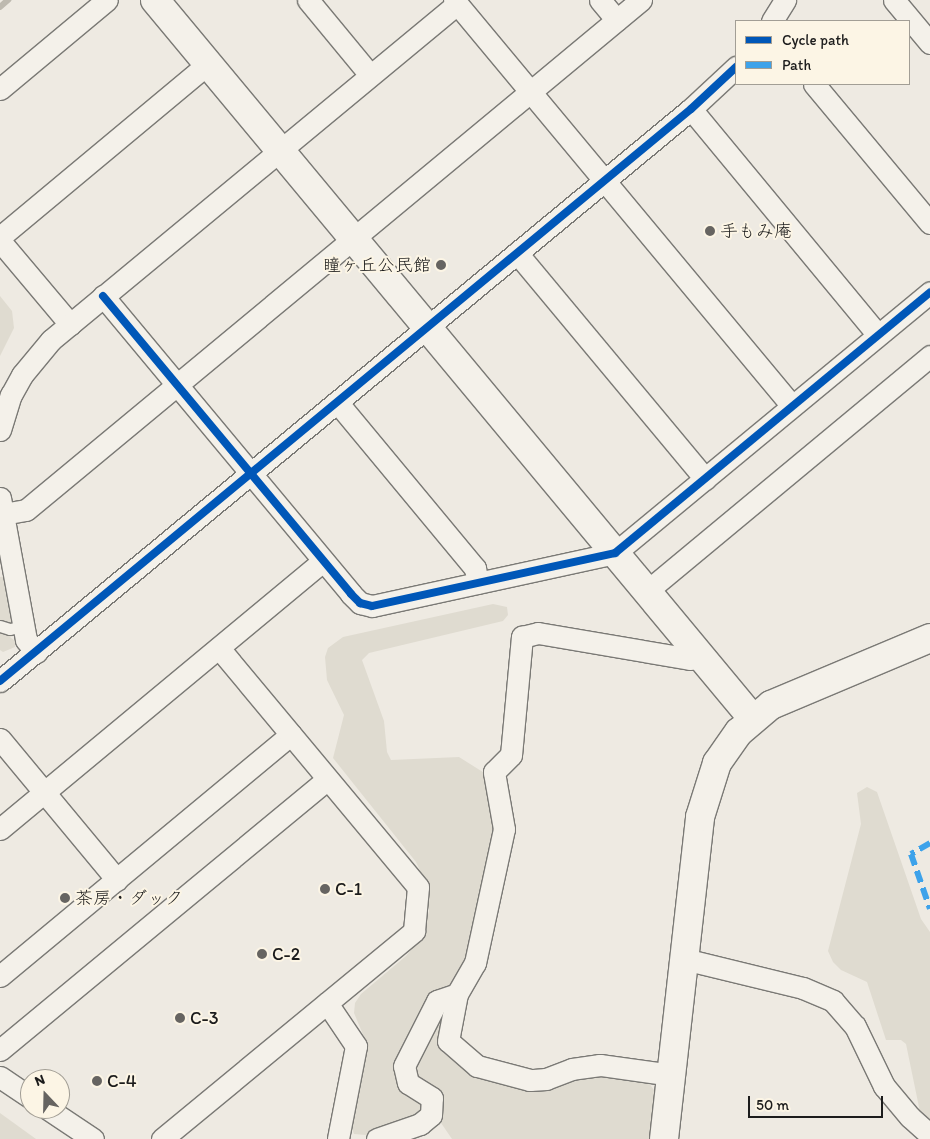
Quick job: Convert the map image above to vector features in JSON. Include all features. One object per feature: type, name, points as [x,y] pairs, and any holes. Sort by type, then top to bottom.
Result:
[{"type":"street","points":[[0,89],[107,0]]},
{"type":"street","points":[[155,0],[753,719]]},
{"type":"street","points":[[308,0],[370,75]]},
{"type":"street","points":[[600,0],[617,20]]},
{"type":"street","points":[[36,652],[26,640],[1,506],[26,510],[641,0]]},
{"type":"street","points":[[773,20],[784,0]]},
{"type":"street","points":[[894,0],[930,43]]},
{"type":"street","points":[[0,430],[11,395],[35,356],[103,296],[370,75],[455,2],[792,406]]},
{"type":"street","points":[[0,237],[208,64]]},
{"type":"street","points":[[0,681],[691,110],[735,68]]},
{"type":"street","points":[[815,85],[930,223]]},
{"type":"street","points":[[691,110],[878,335]]},
{"type":"street","points":[[0,241],[70,324]]},
{"type":"street","points":[[517,254],[705,479]]},
{"type":"street","points":[[103,296],[360,603],[372,606],[615,553],[929,295]]},
{"type":"street","points":[[647,591],[930,356]]},
{"type":"street","points":[[337,402],[475,568],[478,584]]},
{"type":"street","points":[[0,828],[324,561]]},
{"type":"street","points":[[672,1075],[600,1065],[572,1069],[538,1081],[477,1066],[448,1041],[457,994],[475,964],[504,829],[494,772],[511,755],[522,637],[538,633],[690,659],[698,652]]},
{"type":"street","points":[[664,1139],[704,798],[717,763],[753,719],[790,695],[930,638]]},
{"type":"street","points":[[162,1139],[414,931],[418,887],[218,648]]},
{"type":"street","points":[[0,976],[291,734]]},
{"type":"street","points":[[0,739],[117,880]]},
{"type":"street","points":[[0,1050],[328,779]]},
{"type":"street","points":[[684,959],[803,988],[833,1001],[855,1026],[884,1086],[910,1118],[930,1135]]},
{"type":"street","points":[[377,1139],[420,1124],[431,1115],[432,1098],[408,1083],[404,1066],[437,1001],[457,994]]},
{"type":"street","points":[[327,1003],[356,1046],[338,1139]]},
{"type":"street","points":[[0,1077],[20,1090]]},
{"type":"street","points":[[63,1119],[93,1139]]},
{"type":"lane","points":[[0,626],[10,628],[23,626]]},
{"type":"shaded area","points":[[0,296],[12,311],[14,328],[0,356]]},
{"type":"shaded area","points":[[6,576],[17,635],[10,637],[15,641],[15,647],[3,652],[0,650],[0,577]]},
{"type":"shaded area","points":[[493,604],[507,607],[508,615],[503,621],[369,653],[362,660],[384,721],[387,752],[391,760],[459,757],[486,774],[496,829],[470,954],[441,1035],[474,1072],[638,1077],[649,1083],[656,1093],[653,1139],[452,1139],[439,1120],[417,1118],[366,1135],[354,1134],[352,1129],[367,1044],[354,1013],[355,1003],[361,994],[406,956],[422,937],[429,911],[427,885],[416,862],[333,758],[344,715],[327,680],[325,657],[328,648],[343,637]]},
{"type":"shaded area","points":[[867,787],[877,792],[921,919],[930,932],[930,1126],[920,1112],[906,1044],[901,1040],[886,1040],[867,982],[841,970],[833,962],[828,951],[861,824],[857,793]]},
{"type":"shaded area","points":[[0,1113],[36,1139],[0,1139]]},
{"type":"waterway","points":[[0,7],[8,0]]},
{"type":"marked path","points":[[930,843],[911,854],[930,909]]},
{"type":"cycle path","points":[[0,681],[691,109],[735,68]]},
{"type":"cycle path","points":[[103,296],[351,594],[360,603],[372,606],[615,553],[930,292]]},
{"type":"place","name":"手もみ庵","points":[[710,231]]},
{"type":"place","name":"瞳ヶ丘公民館","points":[[441,265]]},
{"type":"place","name":"C-1","points":[[325,889]]},
{"type":"place","name":"茶房・ダック","points":[[65,898]]},
{"type":"place","name":"C-2","points":[[262,954]]},
{"type":"place","name":"C-3","points":[[180,1018]]},
{"type":"place","name":"C-4","points":[[97,1081]]}]
